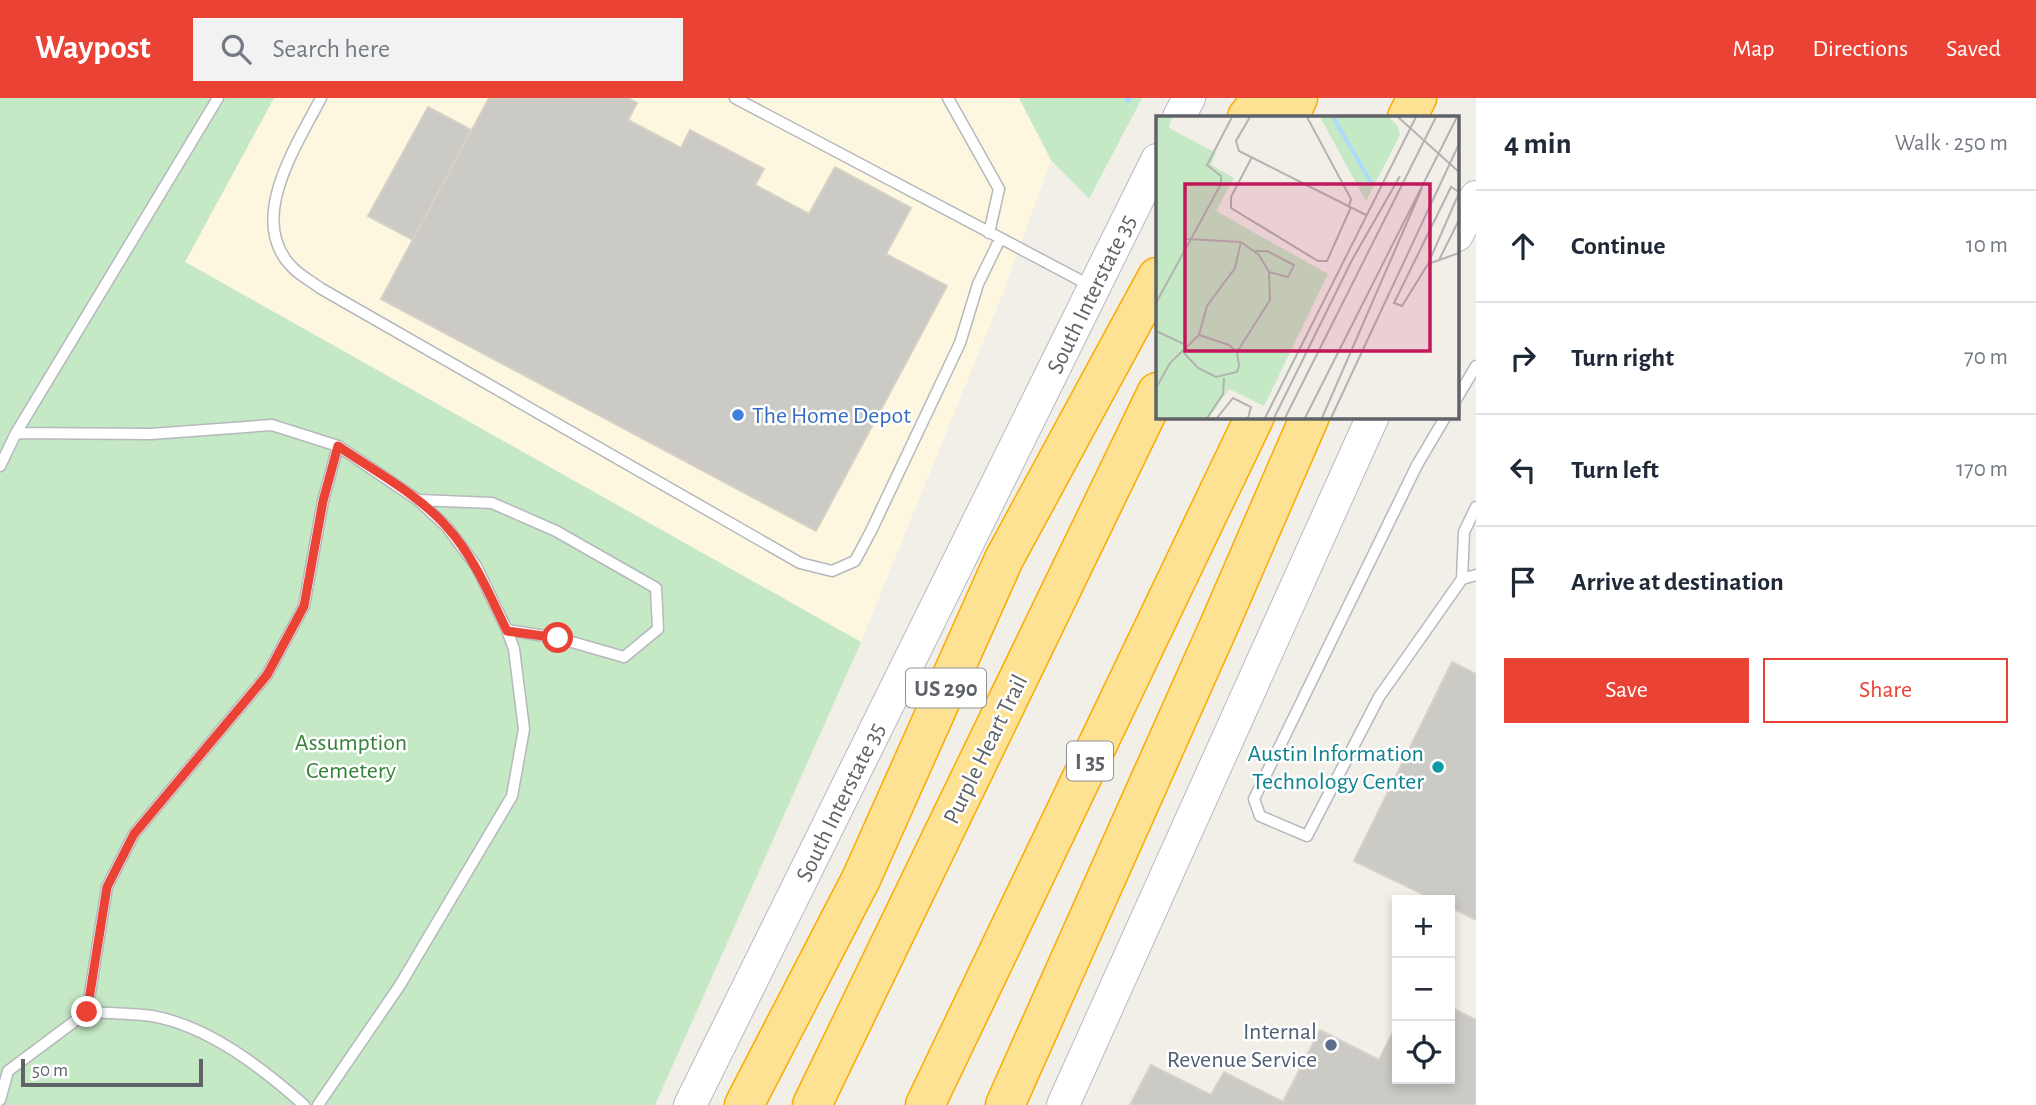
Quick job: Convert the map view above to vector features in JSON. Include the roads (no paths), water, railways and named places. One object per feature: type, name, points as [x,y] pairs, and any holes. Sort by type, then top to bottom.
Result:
[{"type":"highway","points":[[1248,116],[1262,98]]},
{"type":"highway","points":[[1289,116],[1298,98]]},
{"type":"highway","points":[[1408,116],[1417,98]]},
{"type":"highway","points":[[1432,116],[1439,98]]},
{"type":"highway","name":"US 290","points":[[744,1105],[860,879],[1004,559],[1156,279]]},
{"type":"highway","name":"Purple Heart Trail","points":[[812,1105],[1156,394]]},
{"type":"highway","name":"I 35","points":[[925,1105],[1254,418]]},
{"type":"highway","points":[[1005,1105],[1309,418]]},
{"type":"main road","points":[[1180,116],[1189,98]]},
{"type":"main road","name":"South Interstate 35","points":[[690,1105],[1156,162]]},
{"type":"main road","points":[[1458,233],[1476,197]]},
{"type":"main road","points":[[1063,1105],[1372,418]]},
{"type":"lane","points":[[0,466],[16,433],[218,98]]},
{"type":"lane","points":[[321,98],[280,178],[272,215],[277,245],[292,267],[320,288],[800,563],[832,571],[855,561],[871,531],[960,343],[978,284],[1000,239]]},
{"type":"lane","points":[[735,98],[1094,287]]},
{"type":"lane","points":[[948,98],[999,189],[989,233]]},
{"type":"lane","points":[[1458,396],[1476,366]]},
{"type":"lane","points":[[1445,418],[1417,465],[1254,799],[1260,816],[1307,836],[1379,697],[1461,579],[1464,532],[1476,508]]},
{"type":"lane","points":[[16,433],[151,434],[272,425],[338,446],[418,500],[447,527],[476,566],[507,631],[514,649],[524,729],[512,796],[400,985],[318,1105]]},
{"type":"lane","points":[[87,1012],[107,887],[134,834],[267,675],[304,606],[323,501],[338,446]]},
{"type":"lane","points":[[418,500],[492,503],[556,531],[656,588],[658,629],[624,657],[558,638],[507,631]]},
{"type":"lane","points":[[1461,579],[1476,575]]},
{"type":"lane","points":[[0,1100],[4,1069],[87,1012],[153,1017],[203,1033],[263,1070],[304,1105]]},
{"type":"place","name":"The Home Depot","points":[[738,415]]},
{"type":"place","name":"Austin Information Technology Center","points":[[1438,767]]},
{"type":"place","name":"Internal Revenue Service","points":[[1331,1045]]},
{"type":"park label","name":"Assumption Cemetery","points":[[351,756]]}]
